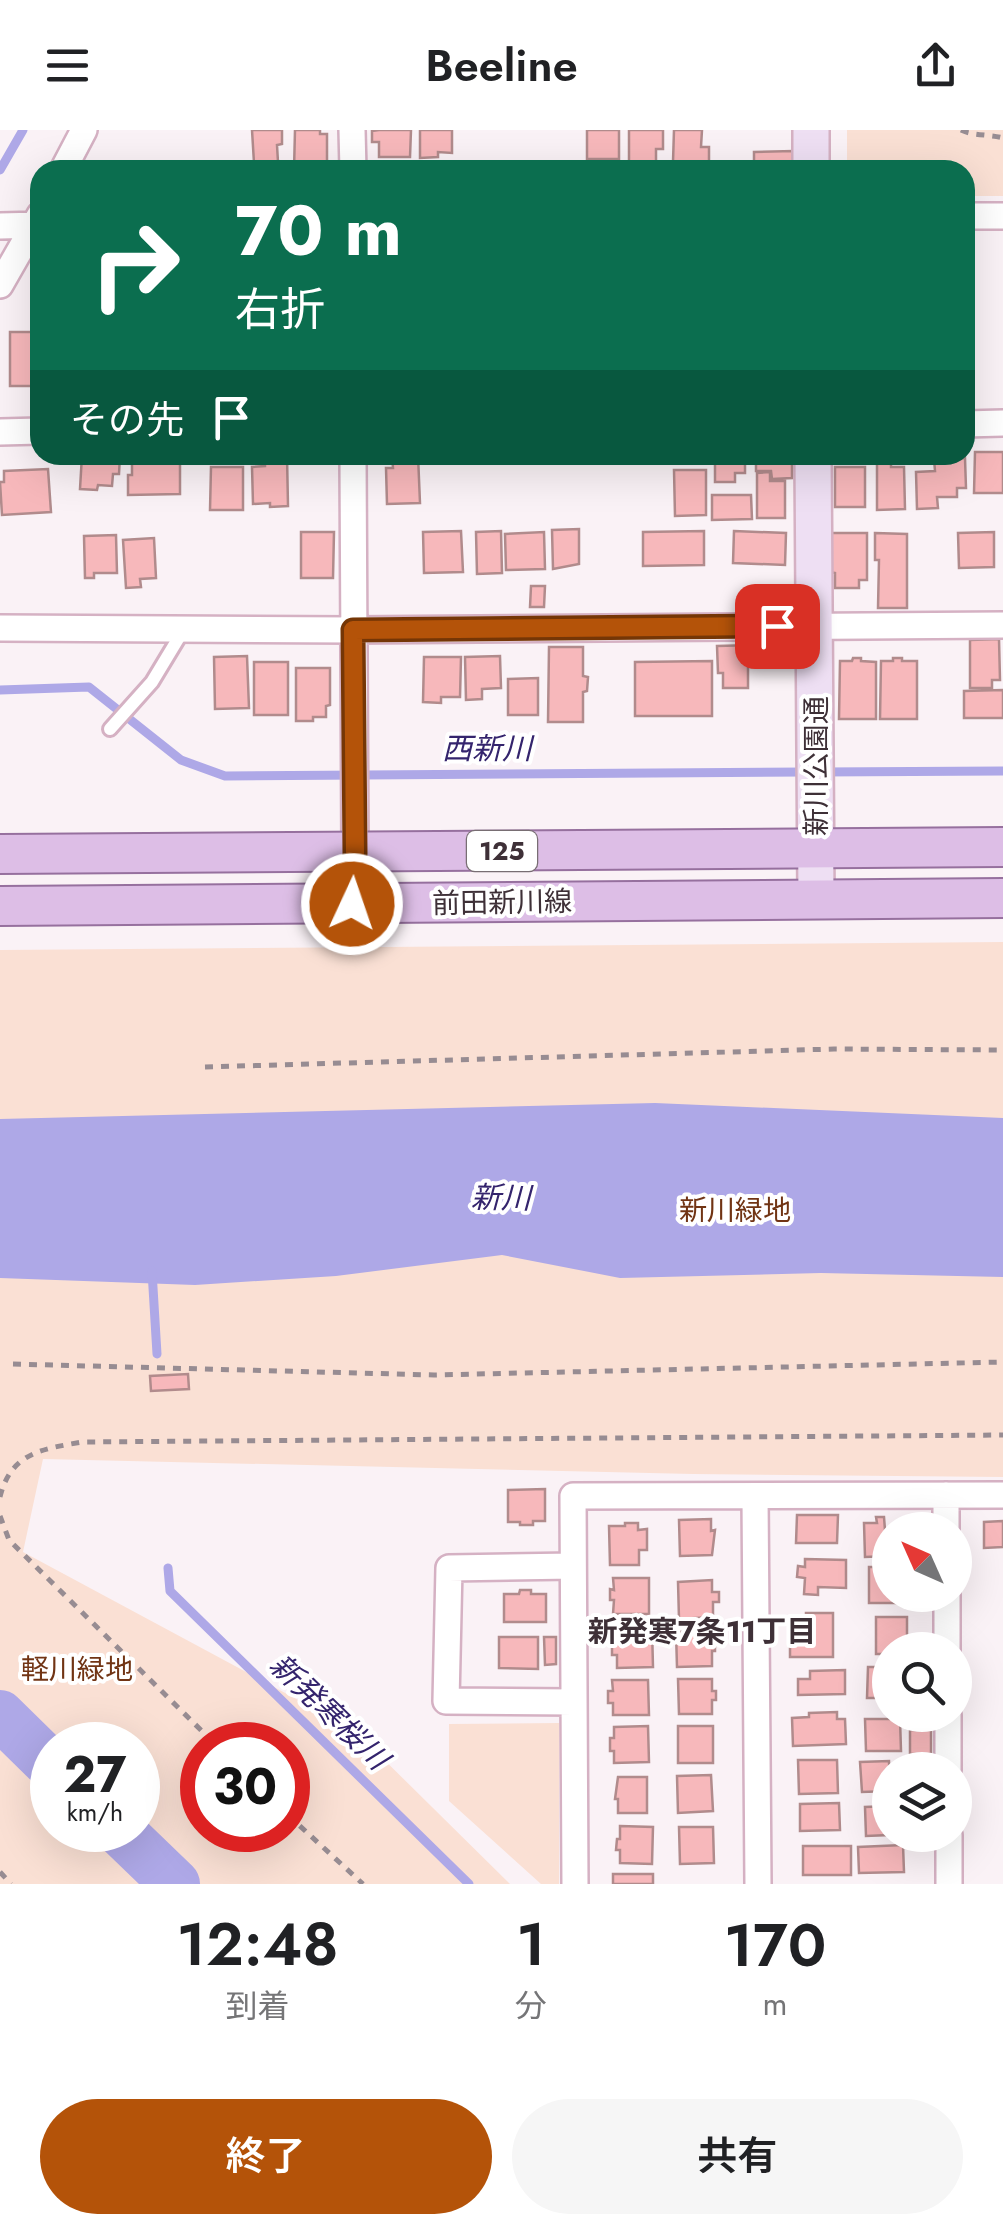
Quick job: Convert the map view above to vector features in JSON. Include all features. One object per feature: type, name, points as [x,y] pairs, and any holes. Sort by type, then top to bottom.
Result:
[{"type":"main road","name":"前田新川線","points":[[0,854],[1003,846]]},
{"type":"main road","name":"前田新川線","points":[[0,906],[1003,898]]},
{"type":"street","points":[[68,160],[84,130]]},
{"type":"street","points":[[352,130],[353,160]]},
{"type":"street","points":[[811,130],[811,160]]},
{"type":"street","points":[[975,216],[1003,216]]},
{"type":"street","points":[[0,285],[25,223]]},
{"type":"street","points":[[975,424],[1003,423]]},
{"type":"street","points":[[0,432],[30,432]]},
{"type":"street","points":[[352,904],[353,465]]},
{"type":"street","name":"新川公園通","points":[[813,465],[816,898]]},
{"type":"street","points":[[0,628],[353,630],[1003,625]]},
{"type":"street","points":[[576,1884],[572,1496],[1003,1494]]},
{"type":"street","points":[[946,1495],[946,1512]]},
{"type":"street","points":[[755,1496],[758,1884]]},
{"type":"street","points":[[573,1566],[449,1568],[446,1701],[574,1702]]},
{"type":"street","points":[[948,1852],[949,1884]]},
{"type":"lane","points":[[114,725],[152,682],[184,629]]},
{"type":"path","points":[[961,130],[1003,138]]},
{"type":"path","points":[[205,1067],[834,1049],[1003,1050]]},
{"type":"path","points":[[13,1364],[434,1376],[1003,1362]]},
{"type":"path","points":[[0,1496],[8,1476],[24,1458],[34,1452],[82,1442],[1003,1435]]},
{"type":"path","points":[[0,1516],[9,1540],[193,1722]]},
{"type":"path","points":[[310,1835],[363,1884]]},
{"type":"path","points":[[0,1872],[12,1884]]},
{"type":"green space","points":[[847,130],[1003,130],[1003,196],[975,196],[975,160],[847,160]]},
{"type":"green space","name":"新川緑地","points":[[1003,942],[1003,1477],[43,1459],[23,1552],[354,1730],[510,1884],[0,1884],[0,950]]},
{"type":"green space","points":[[559,1723],[559,1884],[541,1884],[449,1801],[449,1724]]},
{"type":"water","name":"新川","points":[[655,1103],[1003,1118],[1003,1277],[821,1273],[620,1278],[502,1255],[336,1276],[195,1285],[0,1278],[0,1119]]},
{"type":"building","points":[[252,130],[282,130],[278,160],[254,160]]},
{"type":"building","points":[[295,130],[320,130],[320,134],[327,134],[327,160],[294,160]]},
{"type":"building","points":[[411,130],[410,157],[379,157],[379,142],[372,142],[372,131]]},
{"type":"building","points":[[420,130],[452,130],[452,153],[438,152],[438,157],[420,158]]},
{"type":"building","points":[[587,130],[619,130],[619,159],[587,159]]},
{"type":"building","points":[[629,130],[663,130],[663,149],[656,149],[656,160],[629,160]]},
{"type":"building","points":[[674,130],[702,130],[701,147],[709,147],[709,160],[673,160]]},
{"type":"building","points":[[793,151],[793,160],[754,160],[754,152]]},
{"type":"building","points":[[10,332],[30,332],[30,386],[10,386]]},
{"type":"building","points":[[975,452],[1003,452],[1003,493],[974,493]]},
{"type":"building","points":[[81,465],[119,465],[119,474],[113,474],[112,486],[80,489]]},
{"type":"building","points":[[132,465],[180,465],[180,494],[128,495],[128,475],[132,475]]},
{"type":"building","points":[[287,465],[288,506],[253,504],[252,467]]},
{"type":"building","points":[[393,465],[418,465],[420,503],[387,504],[386,468]]},
{"type":"building","points":[[715,465],[745,465],[745,473],[735,473],[735,482],[715,482]]},
{"type":"building","points":[[756,465],[792,465],[792,478],[772,479],[771,471],[756,471]]},
{"type":"building","points":[[877,465],[904,467],[905,509],[877,510]]},
{"type":"building","points":[[934,465],[965,465],[966,488],[957,488],[957,497],[937,497],[938,508],[917,509],[916,472],[935,471]]},
{"type":"building","points":[[211,467],[243,467],[243,510],[210,510]]},
{"type":"building","points":[[835,467],[865,467],[865,507],[835,507]]},
{"type":"building","points":[[48,469],[51,512],[2,515],[0,482],[4,482],[4,471]]},
{"type":"building","points":[[674,470],[706,470],[706,515],[675,516]]},
{"type":"building","points":[[770,472],[770,481],[785,481],[785,518],[757,518],[757,473]]},
{"type":"building","points":[[712,495],[751,495],[752,519],[712,520]]},
{"type":"building","points":[[579,529],[579,564],[553,569],[552,530]]},
{"type":"building","points":[[461,531],[463,572],[424,573],[423,532]]},
{"type":"building","points":[[501,531],[502,573],[477,574],[476,532]]},
{"type":"building","points":[[704,531],[704,565],[643,566],[643,532]]},
{"type":"building","points":[[734,531],[786,533],[785,565],[733,563]]},
{"type":"building","points":[[301,532],[334,532],[333,578],[301,578]]},
{"type":"building","points":[[544,532],[545,569],[506,570],[505,534]]},
{"type":"building","points":[[994,532],[994,567],[959,568],[958,533]]},
{"type":"building","points":[[830,533],[867,533],[867,580],[859,580],[859,588],[835,588],[835,573],[830,572]]},
{"type":"building","points":[[875,533],[907,534],[907,608],[878,608]]},
{"type":"building","points":[[116,535],[117,573],[94,573],[94,578],[85,578],[84,536]]},
{"type":"building","points":[[154,538],[156,578],[140,579],[141,587],[126,588],[123,540]]},
{"type":"building","points":[[531,586],[545,586],[544,607],[530,607]]},
{"type":"building","points":[[999,639],[1000,680],[992,680],[992,688],[970,688],[970,640]]},
{"type":"building","points":[[754,645],[754,663],[748,663],[748,688],[723,688],[717,646]]},
{"type":"building","points":[[549,647],[583,647],[583,676],[588,677],[587,691],[583,692],[583,722],[548,722]]},
{"type":"building","points":[[247,656],[249,708],[215,709],[214,657]]},
{"type":"building","points":[[500,656],[501,688],[482,689],[482,699],[466,700],[465,657]]},
{"type":"building","points":[[424,657],[461,657],[460,697],[441,697],[441,703],[423,702]]},
{"type":"building","points":[[853,658],[876,662],[876,719],[839,719],[840,661]]},
{"type":"building","points":[[712,661],[712,716],[635,716],[635,662]]},
{"type":"building","points":[[881,661],[917,661],[917,719],[880,719]]},
{"type":"building","points":[[254,662],[288,662],[288,715],[254,715]]},
{"type":"building","points":[[296,668],[330,668],[330,705],[326,706],[326,717],[296,721]]},
{"type":"building","points":[[538,678],[538,715],[508,715],[508,679]]},
{"type":"building","points":[[1003,690],[1003,718],[964,718],[964,691]]},
{"type":"building","points":[[188,1374],[189,1389],[151,1391],[150,1376]]},
{"type":"building","points":[[545,1489],[545,1521],[533,1521],[533,1525],[508,1522],[508,1490]]},
{"type":"building","points":[[797,1515],[838,1515],[837,1543],[796,1543]]},
{"type":"building","points":[[711,1519],[711,1531],[715,1530],[712,1555],[680,1556],[679,1520]]},
{"type":"building","points":[[1003,1521],[1003,1547],[984,1548],[984,1522]]},
{"type":"building","points":[[638,1523],[638,1530],[647,1529],[647,1550],[639,1550],[639,1565],[610,1565],[609,1526]]},
{"type":"building","points":[[864,1523],[872,1523],[872,1557],[865,1557]]},
{"type":"building","points":[[805,1559],[846,1560],[846,1588],[818,1587],[818,1595],[804,1594],[805,1578],[797,1577],[798,1566],[805,1567]]},
{"type":"building","points":[[869,1567],[872,1567],[872,1603]]},
{"type":"building","points":[[613,1578],[649,1578],[649,1614],[613,1614]]},
{"type":"building","points":[[712,1580],[712,1592],[719,1592],[719,1602],[713,1602],[713,1617],[679,1619],[678,1582]]},
{"type":"building","points":[[520,1590],[546,1594],[546,1622],[504,1622],[504,1594],[519,1594]]},
{"type":"building","points":[[806,1613],[833,1613],[833,1657],[790,1657],[790,1633],[806,1633]]},
{"type":"building","points":[[876,1617],[907,1617],[907,1632],[876,1632]]},
{"type":"building","points":[[652,1628],[653,1667],[617,1668],[617,1655],[612,1655],[616,1629]]},
{"type":"building","points":[[711,1631],[711,1643],[715,1643],[712,1666],[677,1667],[676,1632]]},
{"type":"building","points":[[499,1637],[538,1637],[538,1669],[499,1668]]},
{"type":"building","points":[[544,1637],[556,1637],[556,1664],[545,1665]]},
{"type":"building","points":[[868,1667],[872,1667],[872,1698],[867,1698]]},
{"type":"building","points":[[845,1670],[845,1694],[798,1695],[798,1679],[810,1679],[810,1671]]},
{"type":"building","points":[[678,1679],[712,1679],[716,1700],[712,1700],[712,1714],[679,1714]]},
{"type":"building","points":[[612,1680],[648,1680],[649,1715],[613,1715],[613,1703],[608,1703]]},
{"type":"building","points":[[837,1712],[837,1719],[845,1719],[846,1744],[793,1746],[792,1718]]},
{"type":"building","points":[[865,1719],[872,1719],[872,1732],[900,1732],[901,1751],[866,1751]]},
{"type":"building","points":[[648,1726],[649,1762],[614,1763],[610,1738],[614,1738],[614,1727]]},
{"type":"building","points":[[678,1726],[713,1726],[713,1763],[678,1763]]},
{"type":"building","points":[[910,1732],[931,1732],[931,1752],[910,1752]]},
{"type":"building","points":[[798,1760],[837,1760],[838,1793],[799,1794]]},
{"type":"building","points":[[860,1762],[872,1762],[872,1792],[862,1792]]},
{"type":"building","points":[[711,1775],[713,1811],[678,1813],[677,1776]]},
{"type":"building","points":[[618,1777],[647,1777],[647,1813],[618,1813]]},
{"type":"building","points":[[839,1803],[840,1830],[800,1831],[800,1804]]},
{"type":"building","points":[[865,1807],[872,1807],[872,1836],[866,1836]]},
{"type":"building","points":[[620,1826],[653,1827],[652,1864],[620,1863],[620,1850],[616,1850]]},
{"type":"building","points":[[679,1827],[713,1827],[714,1863],[680,1864]]},
{"type":"building","points":[[803,1846],[851,1846],[851,1875],[803,1875]]},
{"type":"building","points":[[872,1846],[872,1852],[903,1852],[904,1872],[859,1873],[858,1847]]},
{"type":"building","points":[[613,1874],[653,1874],[653,1884],[613,1884]]},
{"type":"waterway","points":[[0,170],[23,130]]},
{"type":"waterway","name":"西新川","points":[[0,690],[89,687],[181,760],[225,776],[805,772]]},
{"type":"waterway","name":"西新川","points":[[821,772],[1003,771]]},
{"type":"waterway","name":"新発寒桜川","points":[[152,1271],[157,1354]]},
{"type":"waterway","name":"新発寒桜川","points":[[168,1568],[170,1591],[469,1884]]},
{"type":"waterway","points":[[0,1715],[30,1744]]},
{"type":"waterway","points":[[142,1852],[175,1884]]},
{"type":"district","name":"新発寒7条11丁目","points":[[702,1632]]},
{"type":"route","points":[[352,904],[353,630],[777,626]]},
{"type":"park label","name":"軽川緑地","points":[[77,1669]]}]
